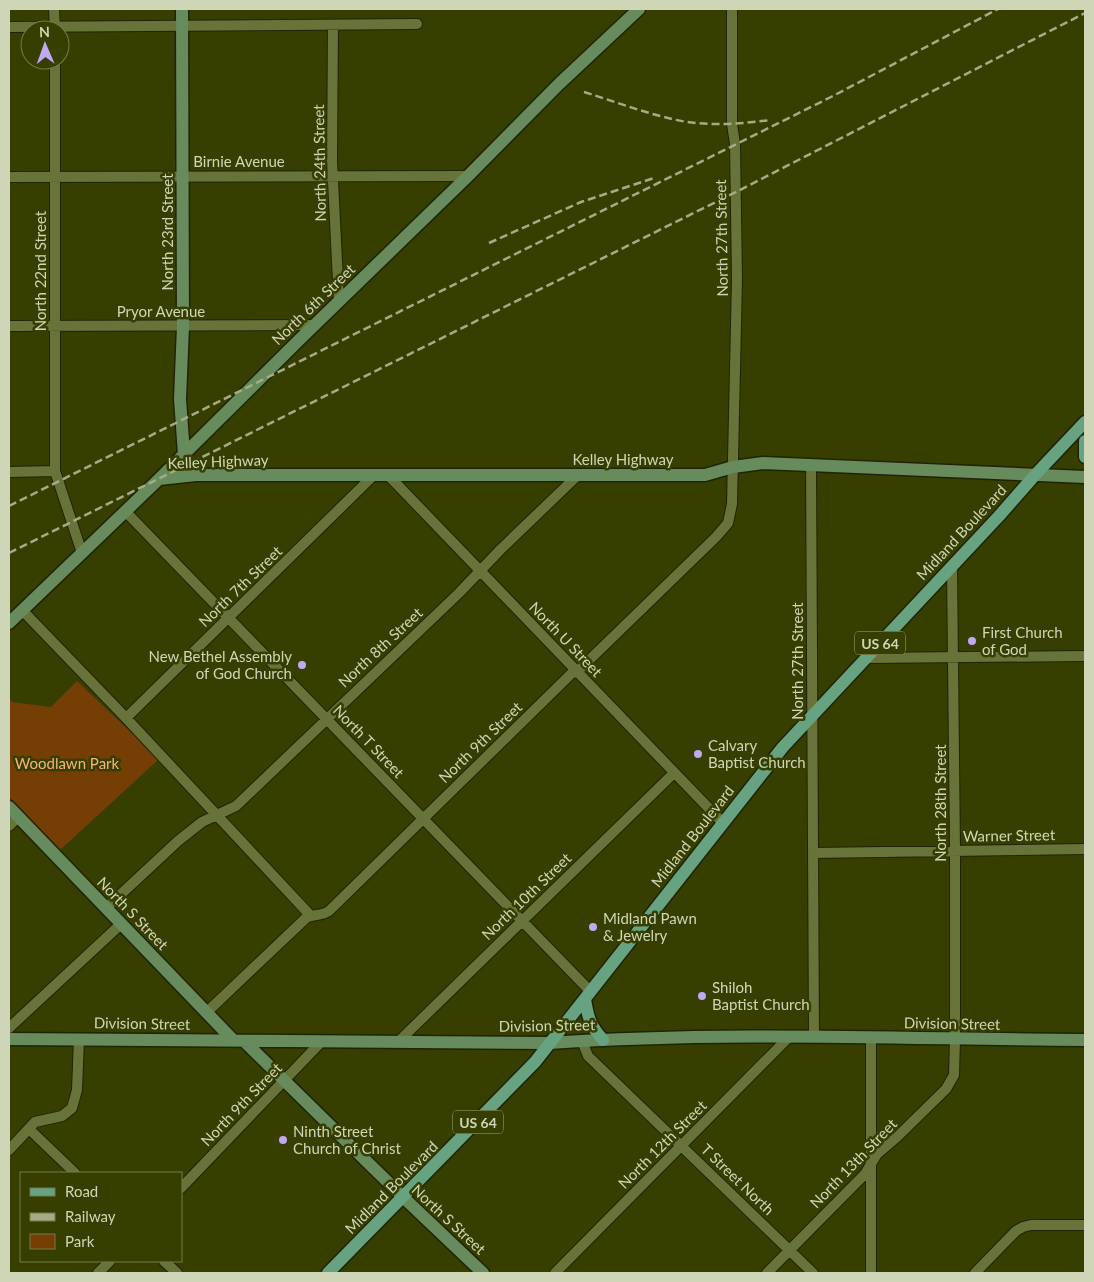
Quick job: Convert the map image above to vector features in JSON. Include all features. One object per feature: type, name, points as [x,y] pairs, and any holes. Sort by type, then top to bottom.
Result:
[{"type":"main road","name":"Midland Boulevard","points":[[328,1273],[535,1062],[783,747],[1085,422]]},
{"type":"main road","points":[[1085,441],[1085,457]]},
{"type":"main road","points":[[588,995],[589,1022],[602,1040]]},
{"type":"street","name":"North 23rd Street","points":[[182,9],[183,326],[180,399],[184,454]]},
{"type":"street","name":"North 6th Street","points":[[9,623],[159,479],[468,176],[559,84],[640,9]]},
{"type":"street","name":"North 27th Street","points":[[732,9],[732,124],[735,144],[737,279],[733,467]]},
{"type":"street","points":[[70,28],[417,24]]},
{"type":"street","name":"North 24th Street","points":[[333,25],[333,176],[339,301]]},
{"type":"street","name":"North 22nd Street","points":[[55,70],[54,326],[56,476],[82,553]]},
{"type":"street","name":"Birnie Avenue","points":[[9,177],[468,176]]},
{"type":"street","name":"Pryor Avenue","points":[[9,326],[314,325]]},
{"type":"street","name":"Kelley Highway","points":[[159,479],[196,475],[705,475],[733,467],[763,463],[1085,477]]},
{"type":"street","name":"North 27th Street","points":[[810,465],[814,1036]]},
{"type":"street","name":"North 9th Street","points":[[207,1012],[310,916],[324,914],[329,911],[571,674],[725,528],[731,514],[733,467]]},
{"type":"street","points":[[9,472],[56,476]]},
{"type":"street","name":"North 7th Street","points":[[126,718],[374,475]]},
{"type":"street","name":"North U Street","points":[[388,475],[723,823]]},
{"type":"street","name":"North 8th Street","points":[[106,908],[178,841],[202,822],[236,806],[459,594],[577,476]]},
{"type":"street","name":"North T Street","points":[[125,511],[521,921],[588,995]]},
{"type":"street","name":"North 28th Street","points":[[952,566],[955,1039]]},
{"type":"street","points":[[22,610],[126,718],[310,916]]},
{"type":"street","points":[[866,658],[1085,656]]},
{"type":"street","name":"North 10th Street","points":[[398,1042],[674,773]]},
{"type":"street","name":"North S Street","points":[[9,807],[207,1012],[286,1080],[403,1197],[483,1273]]},
{"type":"street","points":[[9,826],[18,817]]},
{"type":"street","name":"Warner Street","points":[[814,853],[1085,849]]},
{"type":"street","points":[[9,1034],[121,924]]},
{"type":"street","name":"Division Street","points":[[9,1034],[149,1041],[550,1043],[790,1036],[1085,1040]]},
{"type":"street","name":"North 12th Street","points":[[555,1273],[790,1036]]},
{"type":"street","points":[[9,1150],[35,1122],[62,1116],[72,1108],[77,1090],[78,1038]]},
{"type":"street","points":[[871,1038],[871,1273]]},
{"type":"street","name":"North 13th Street","points":[[767,1273],[865,1174],[878,1154],[897,1138],[951,1082],[954,1075],[955,1039]]},
{"type":"street","name":"North 9th Street","points":[[182,1187],[322,1041]]},
{"type":"street","name":"T Street North","points":[[582,1041],[588,1056],[813,1273]]},
{"type":"street","points":[[29,1129],[74,1172]]},
{"type":"street","points":[[975,1273],[1016,1231],[1023,1227],[1031,1225],[1085,1225]]},
{"type":"street","points":[[98,1273],[109,1262]]},
{"type":"street","points":[[165,1262],[177,1273]]},
{"type":"green space","name":"Woodlawn Park","points":[[77,681],[159,759],[60,850],[9,797],[9,698],[12,702],[51,707]]},
{"type":"railway","points":[[9,506],[831,97],[998,9]]},
{"type":"railway","points":[[9,553],[736,192],[1085,13]]},
{"type":"railway","points":[[584,92],[684,122],[721,124],[771,120]]},
{"type":"railway","points":[[489,243],[581,202],[654,178]]},
{"type":"place","name":"First Church of God","points":[[972,641]]},
{"type":"place","name":"New Bethel Assembly of God Church","points":[[302,665]]},
{"type":"place","name":"Calvary Baptist Church","points":[[698,754]]},
{"type":"place","name":"Midland Pawn & Jewelry","points":[[593,927]]},
{"type":"place","name":"Shiloh Baptist Church","points":[[702,996]]},
{"type":"place","name":"Ninth Street Church of Christ","points":[[283,1140]]}]
